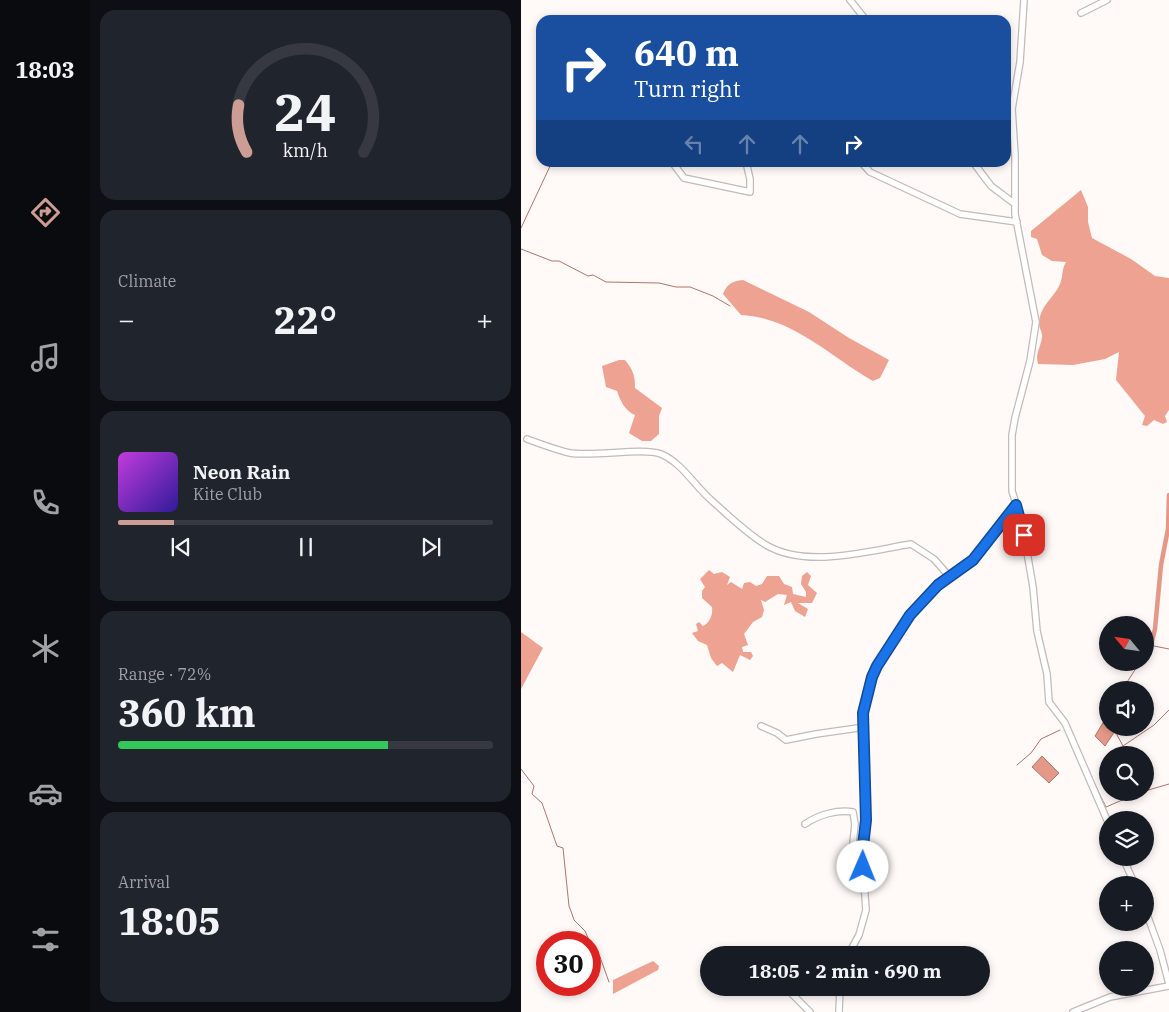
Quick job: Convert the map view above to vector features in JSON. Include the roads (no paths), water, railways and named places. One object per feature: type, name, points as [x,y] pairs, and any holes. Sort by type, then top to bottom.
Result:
[{"type":"street","points":[[850,0],[862,15]]},
{"type":"street","points":[[1081,13],[1107,0]]},
{"type":"street","points":[[1022,1],[1020,62],[1012,109],[1015,204],[1036,322],[1030,361],[1012,435],[1012,491],[1022,523],[1033,587],[1037,631],[1047,674],[1049,702],[1065,723],[1103,811]]},
{"type":"street","points":[[676,167],[684,178],[751,192],[746,167]]},
{"type":"street","points":[[866,167],[870,172],[951,211],[966,216],[1017,222]]},
{"type":"street","points":[[977,167],[991,186],[1015,204]]},
{"type":"street","points":[[527,439],[570,453],[645,452],[663,455],[687,473],[708,497],[758,540],[777,549],[813,557],[829,557],[911,544],[934,559],[949,576]]},
{"type":"street","points":[[852,946],[859,935],[865,910],[862,855],[866,820],[865,727],[863,713],[865,700],[877,666],[910,615],[949,576],[973,560],[1016,505]]},
{"type":"street","points":[[761,726],[777,733],[786,740],[865,727]]},
{"type":"street","points":[[805,824],[815,817],[846,811],[853,812],[855,824],[853,842],[862,855]]},
{"type":"street","points":[[1073,1012],[1110,997],[1169,985],[1153,931]]},
{"type":"street","points":[[795,996],[810,1012]]},
{"type":"street","points":[[839,1012],[840,996]]},
{"type":"waterway","points":[[521,228],[550,167]]},
{"type":"waterway","points":[[521,249],[552,261],[559,261],[588,276],[593,275],[606,282],[659,283],[676,287],[690,287],[713,296],[730,306]]},
{"type":"waterway","points":[[1154,633],[1161,565],[1168,529],[1169,495]]},
{"type":"waterway","points":[[1154,646],[1169,649]]},
{"type":"waterway","points":[[1128,681],[1134,671]]},
{"type":"waterway","points":[[1123,746],[1154,725],[1169,710]]},
{"type":"waterway","points":[[1017,765],[1031,753],[1041,739],[1060,730]]},
{"type":"waterway","points":[[1118,736],[1123,746]]},
{"type":"waterway","points":[[521,769],[534,786],[532,794],[542,803],[557,846],[563,848],[569,906],[574,920],[585,931],[592,947],[600,957],[609,982]]},
{"type":"waterway","points":[[1154,788],[1169,784]]},
{"type":"waterway","points":[[1095,785],[1099,793]]},
{"type":"waterway","points":[[1103,801],[1106,807],[1120,801]]}]
